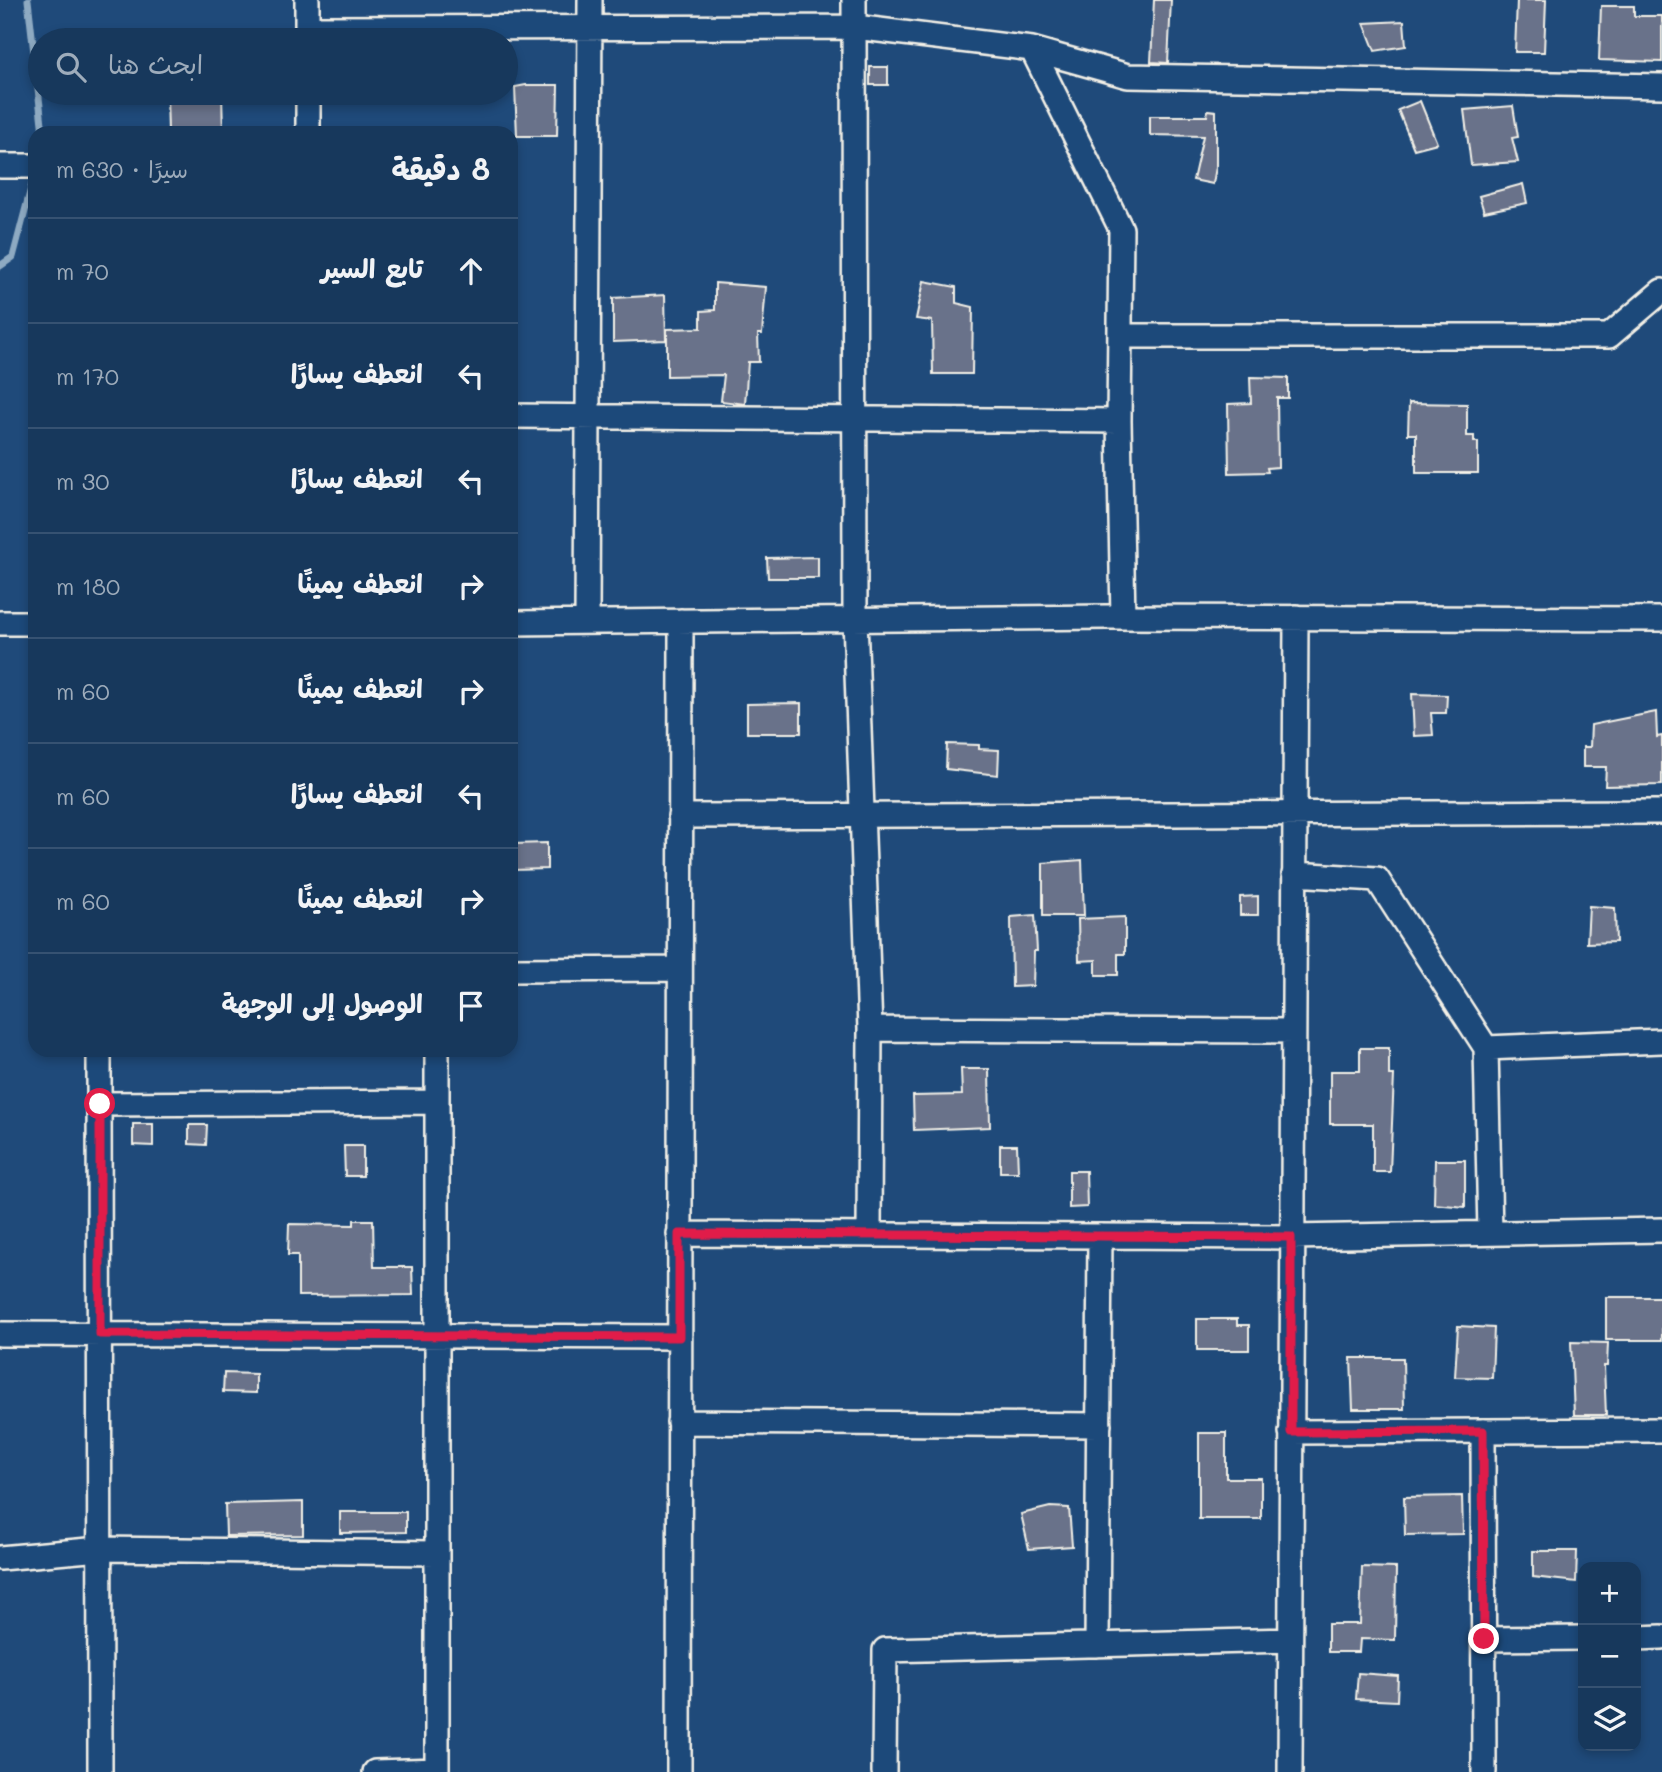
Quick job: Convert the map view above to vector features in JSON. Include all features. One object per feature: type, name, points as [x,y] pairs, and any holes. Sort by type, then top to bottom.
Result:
[{"type":"street","points":[[307,0],[307,28]]},
{"type":"street","points":[[587,622],[590,0]]},
{"type":"street","points":[[855,0],[855,619],[870,1029],[869,1234]]},
{"type":"street","points":[[518,30],[855,27],[1032,49],[1128,76],[1662,86]]},
{"type":"street","points":[[1032,49],[1121,229],[1119,421],[1123,617]]},
{"type":"street","points":[[307,105],[308,126]]},
{"type":"street","points":[[0,166],[28,166]]},
{"type":"street","points":[[1121,336],[1609,336],[1662,290]]},
{"type":"street","points":[[518,416],[1119,421]]},
{"type":"street","points":[[518,623],[1123,617],[1662,619]]},
{"type":"street","points":[[1290,1772],[1296,617]]},
{"type":"street","points":[[679,1772],[681,621]]},
{"type":"street","points":[[0,623],[28,623]]},
{"type":"street","points":[[680,816],[1295,816],[1662,812]]},
{"type":"street","points":[[1294,874],[1377,879],[1486,1048],[1490,1233]]},
{"type":"street","points":[[518,970],[680,969]]},
{"type":"street","points":[[870,1029],[1293,1031]]},
{"type":"street","points":[[1486,1048],[1662,1041]]},
{"type":"street","points":[[99,1057],[100,1772]]},
{"type":"street","points":[[375,1772],[437,1771],[437,1057]]},
{"type":"street","points":[[100,1104],[437,1102]]},
{"type":"street","points":[[679,1234],[1291,1237],[1662,1230]]},
{"type":"street","points":[[1097,1645],[1100,1236]]},
{"type":"street","points":[[0,1334],[679,1337]]},
{"type":"street","points":[[679,1422],[1099,1425]]},
{"type":"street","points":[[1291,1432],[1662,1430]]},
{"type":"street","points":[[1483,1431],[1484,1772]]},
{"type":"street","points":[[0,1558],[100,1549],[435,1553]]},
{"type":"street","points":[[1641,1638],[1662,1637]]},
{"type":"street","points":[[1484,1639],[1578,1638]]},
{"type":"street","points":[[884,1772],[885,1650],[1290,1640]]},
{"type":"building","points":[[1154,0],[1171,0],[1168,63],[1151,62]]},
{"type":"building","points":[[1517,0],[1546,0],[1544,52],[1515,52]]},
{"type":"building","points":[[1601,6],[1634,6],[1634,16],[1662,16],[1662,62],[1599,60]]},
{"type":"building","points":[[1404,21],[1406,46],[1375,51],[1364,23]]},
{"type":"building","points":[[870,67],[888,67],[888,85],[870,85]]},
{"type":"building","points":[[558,85],[557,136],[518,136],[516,105],[518,105],[518,86]]},
{"type":"building","points":[[1420,101],[1437,143],[1414,149],[1398,110]]},
{"type":"building","points":[[167,105],[222,105],[223,126],[168,126]]},
{"type":"building","points":[[1513,106],[1518,137],[1512,138],[1518,162],[1471,165],[1464,110]]},
{"type":"building","points":[[1208,110],[1216,111],[1216,167],[1213,184],[1193,180],[1203,136],[1150,135],[1150,116],[1207,116]]},
{"type":"building","points":[[1523,184],[1527,203],[1484,212],[1479,196]]},
{"type":"building","points":[[924,281],[956,287],[956,303],[973,307],[972,374],[933,374],[932,321],[916,319]]},
{"type":"building","points":[[715,283],[766,287],[762,334],[758,334],[759,362],[748,362],[745,404],[721,401],[724,375],[667,376],[667,329],[701,328],[701,311],[715,310]]},
{"type":"building","points":[[665,295],[666,340],[613,342],[613,298]]},
{"type":"building","points":[[1250,377],[1288,378],[1288,398],[1277,398],[1278,467],[1267,468],[1268,472],[1229,473],[1228,404],[1251,403]]},
{"type":"building","points":[[1409,403],[1467,404],[1467,436],[1474,436],[1474,442],[1478,442],[1478,473],[1416,473],[1416,434],[1408,434]]},
{"type":"building","points":[[818,557],[818,578],[768,578],[767,558]]},
{"type":"building","points":[[1412,694],[1447,695],[1446,713],[1431,713],[1433,735],[1414,736]]},
{"type":"building","points":[[801,703],[801,733],[747,733],[747,704]]},
{"type":"building","points":[[1656,712],[1657,737],[1662,736],[1662,785],[1605,786],[1606,767],[1583,767],[1583,747],[1590,747],[1591,725]]},
{"type":"building","points":[[947,744],[979,745],[979,749],[999,750],[998,775],[946,769]]},
{"type":"building","points":[[547,843],[547,869],[518,870],[518,844]]},
{"type":"building","points":[[1082,860],[1084,916],[1043,916],[1043,863]]},
{"type":"building","points":[[1258,896],[1258,915],[1240,915],[1240,897]]},
{"type":"building","points":[[1589,906],[1615,908],[1616,942],[1587,943]]},
{"type":"building","points":[[1035,915],[1037,951],[1034,951],[1033,986],[1012,987],[1011,917]]},
{"type":"building","points":[[1125,917],[1125,954],[1118,954],[1118,975],[1096,975],[1096,960],[1079,961],[1078,919]]},
{"type":"building","points":[[1360,1048],[1389,1048],[1389,1075],[1394,1075],[1390,1172],[1373,1172],[1373,1124],[1330,1124],[1330,1071],[1360,1071]]},
{"type":"building","points":[[961,1069],[989,1069],[990,1127],[914,1130],[913,1096],[962,1095]]},
{"type":"building","points":[[133,1124],[153,1124],[153,1146],[133,1145]]},
{"type":"building","points":[[189,1125],[207,1125],[206,1145],[189,1144]]},
{"type":"building","points":[[1000,1145],[1017,1145],[1018,1172],[1000,1172]]},
{"type":"building","points":[[344,1146],[363,1146],[363,1176],[345,1176]]},
{"type":"building","points":[[1435,1160],[1465,1160],[1465,1207],[1434,1204]]},
{"type":"building","points":[[1069,1171],[1086,1171],[1087,1207],[1069,1208]]},
{"type":"building","points":[[354,1220],[373,1220],[374,1267],[412,1267],[413,1295],[298,1296],[298,1255],[288,1255],[289,1224],[354,1225]]},
{"type":"building","points":[[1606,1297],[1662,1297],[1662,1340],[1606,1340]]},
{"type":"building","points":[[1197,1319],[1237,1319],[1237,1325],[1249,1325],[1249,1350],[1197,1350]]},
{"type":"building","points":[[1458,1326],[1494,1328],[1492,1378],[1455,1377]]},
{"type":"building","points":[[1571,1342],[1608,1343],[1607,1366],[1604,1366],[1606,1415],[1574,1415]]},
{"type":"building","points":[[1351,1358],[1403,1358],[1404,1409],[1353,1409]]},
{"type":"building","points":[[224,1373],[256,1374],[256,1393],[223,1392]]},
{"type":"building","points":[[1199,1433],[1226,1433],[1226,1478],[1261,1478],[1261,1519],[1199,1519]]},
{"type":"building","points":[[1462,1496],[1463,1534],[1405,1535],[1404,1497]]},
{"type":"building","points":[[303,1502],[303,1535],[226,1536],[225,1504]]},
{"type":"building","points":[[1050,1507],[1069,1508],[1072,1546],[1029,1549],[1021,1514]]},
{"type":"building","points":[[340,1512],[406,1512],[406,1532],[340,1533]]},
{"type":"building","points":[[1533,1551],[1577,1551],[1576,1582],[1533,1577]]},
{"type":"building","points":[[1362,1567],[1396,1568],[1395,1640],[1360,1639],[1359,1652],[1328,1652],[1328,1624],[1360,1624]]},
{"type":"building","points":[[1358,1673],[1398,1676],[1397,1701],[1356,1699]]},
{"type":"waterway","points":[[28,0],[31,28]]},
{"type":"waterway","points":[[40,105],[42,126]]},
{"type":"waterway","points":[[0,266],[13,257],[28,200]]},
{"type":"route","points":[[100,1104],[100,1334],[679,1337],[679,1234],[1291,1237],[1291,1432],[1483,1431],[1484,1639]]}]
